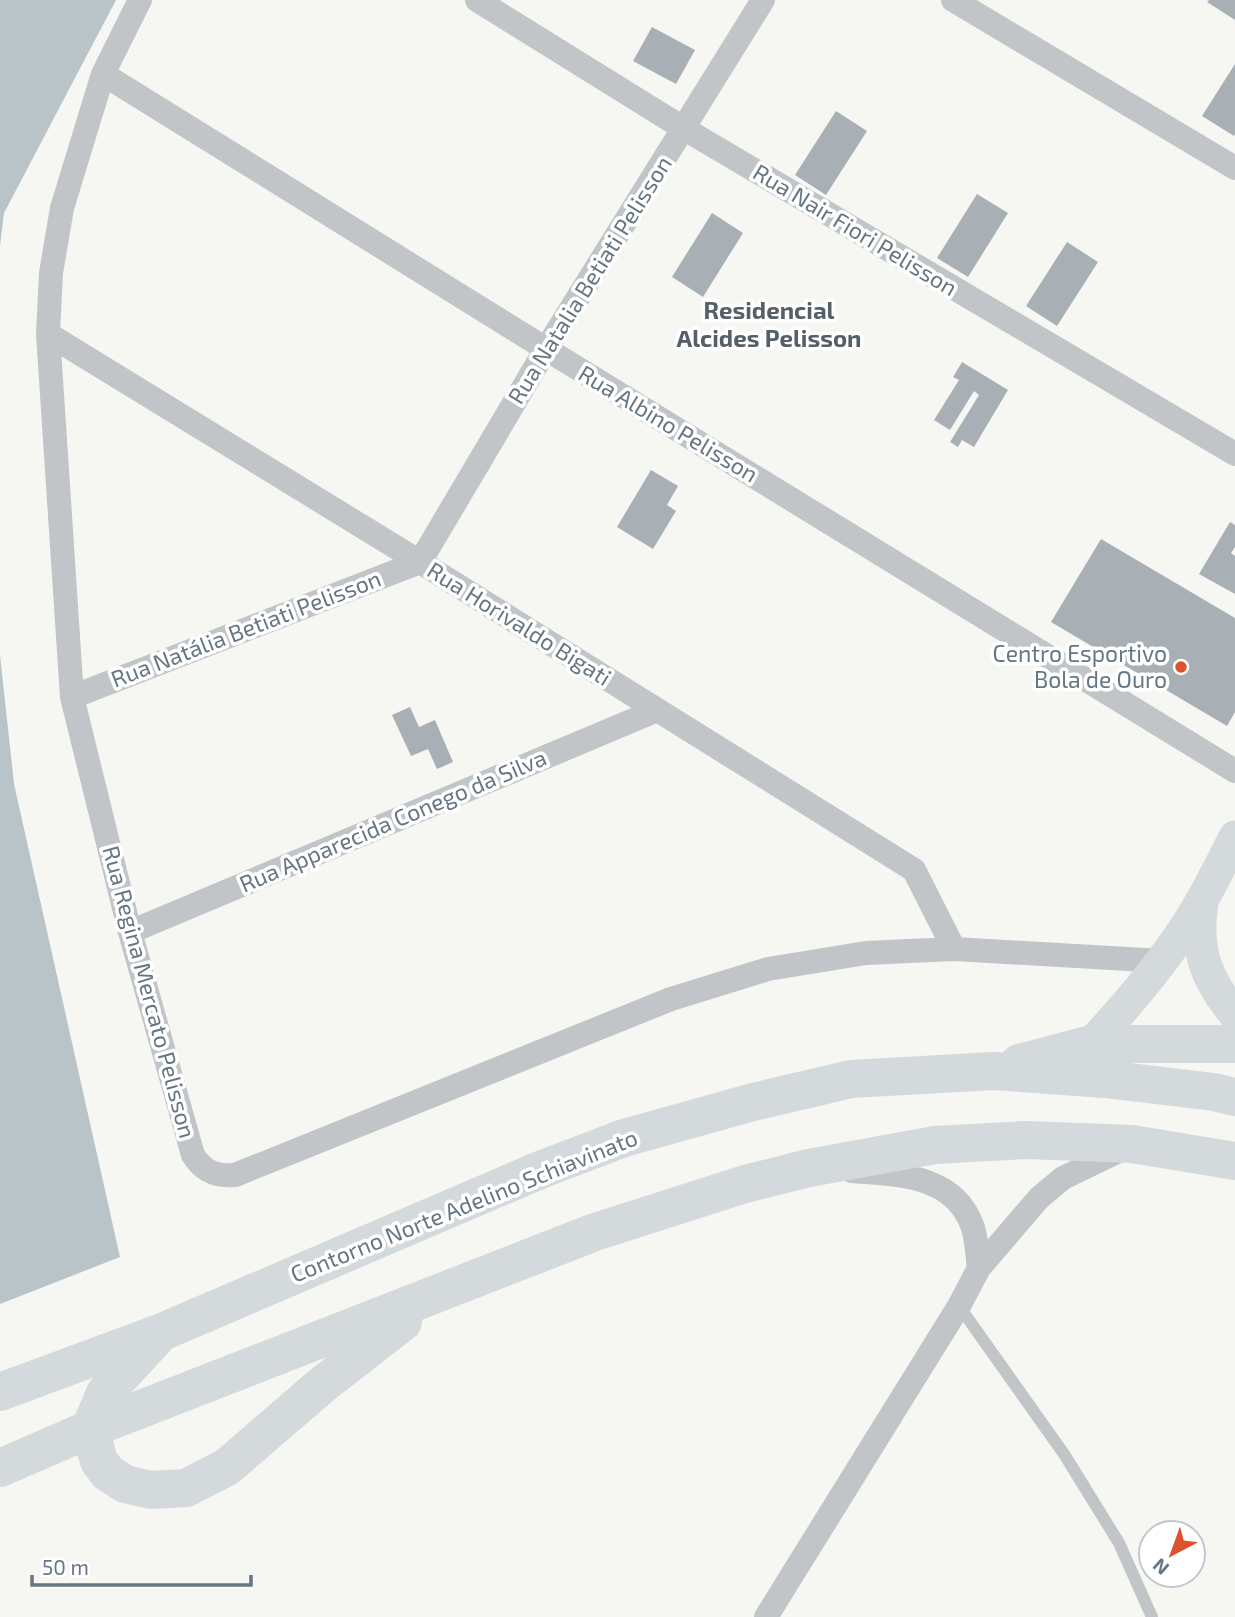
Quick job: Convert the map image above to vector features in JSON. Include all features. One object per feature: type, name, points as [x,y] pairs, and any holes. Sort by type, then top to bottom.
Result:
[{"type":"highway","points":[[995,1071],[1091,1044],[1235,1044]]},
{"type":"highway","name":"Contorno Norte Adelino Schiavinato","points":[[0,1392],[162,1332],[540,1170],[639,1133],[851,1079],[995,1071],[1105,1079],[1235,1097]]},
{"type":"highway","points":[[0,1468],[90,1429],[562,1245],[670,1206],[809,1168],[935,1145],[1026,1140],[1132,1144],[1235,1161]]},
{"type":"highway","points":[[162,1332],[105,1393],[90,1429],[99,1461],[108,1473],[125,1484],[151,1490],[186,1488],[227,1467],[322,1385],[436,1296]]},
{"type":"street","name":"Rua Regina Mercato Pelisson","points":[[140,0],[103,74],[62,208],[51,273],[48,334],[72,697],[130,932],[193,1155],[199,1164],[211,1173],[235,1175],[671,999],[768,969],[866,953],[954,949],[1162,961]]},
{"type":"street","name":"Rua Nair Fiori Pelisson","points":[[477,0],[683,128],[1235,454]]},
{"type":"street","name":"Rua Natalia Betiati Pelisson","points":[[420,562],[546,349],[763,0]]},
{"type":"street","points":[[953,0],[1235,168]]},
{"type":"street","name":"Rua Albino Pelisson","points":[[103,74],[1235,771]]},
{"type":"street","name":"Rua Horivaldo Bigati","points":[[48,334],[914,870],[954,949]]},
{"type":"street","name":"Rua Natália Betiati Pelisson","points":[[72,697],[420,562]]},
{"type":"street","name":"Rua Apparecida Conego da Silva","points":[[130,932],[655,710]]},
{"type":"street","points":[[1091,1044],[1123,1011],[1162,961],[1202,899],[1235,837]]},
{"type":"street","points":[[1202,899],[1198,924],[1200,950],[1208,974],[1220,996],[1235,1014]]},
{"type":"street","points":[[766,1617],[959,1306],[979,1268],[1039,1198],[1063,1178],[1132,1144]]},
{"type":"street","points":[[809,1168],[913,1177],[934,1184],[951,1195],[966,1211],[974,1228],[979,1268]]},
{"type":"lane","points":[[959,1306],[1064,1454],[1112,1532],[1152,1617]]},
{"type":"shaded area","points":[[0,0],[116,0],[4,213],[0,246]]},
{"type":"shaded area","points":[[0,655],[14,784],[120,1257],[0,1304]]},
{"type":"building","points":[[1235,0],[1235,20],[1207,2]]},
{"type":"building","points":[[652,27],[695,50],[676,84],[633,61]]},
{"type":"building","points":[[1235,64],[1235,134],[1234,136],[1202,116]]},
{"type":"building","points":[[836,111],[867,131],[826,195],[795,175]]},
{"type":"building","points":[[977,194],[1008,213],[968,277],[937,258]]},
{"type":"building","points":[[712,213],[743,233],[703,297],[672,277]]},
{"type":"building","points":[[1067,242],[1098,262],[1057,326],[1026,306]]},
{"type":"building","points":[[962,362],[1008,390],[974,447],[962,440],[958,447],[950,442],[979,395],[974,391],[950,430],[934,420],[959,380],[953,377]]},
{"type":"building","points":[[651,470],[678,486],[667,505],[676,511],[653,549],[617,527]]},
{"type":"building","points":[[1230,522],[1235,525],[1235,547],[1231,553],[1235,556],[1235,594],[1199,574]]},
{"type":"building","name":"Centro Esportivo Bola de Ouro","points":[[1101,539],[1235,618],[1235,712],[1227,726],[1051,622]]},
{"type":"building","points":[[410,707],[419,727],[435,720],[453,762],[437,769],[428,749],[411,756],[392,715]]},
{"type":"place","name":"Centro Esportivo Bola de Ouro","points":[[1181,667]]},
{"type":"district","name":"Residencial Alcides Pelisson","points":[[769,325]]}]
